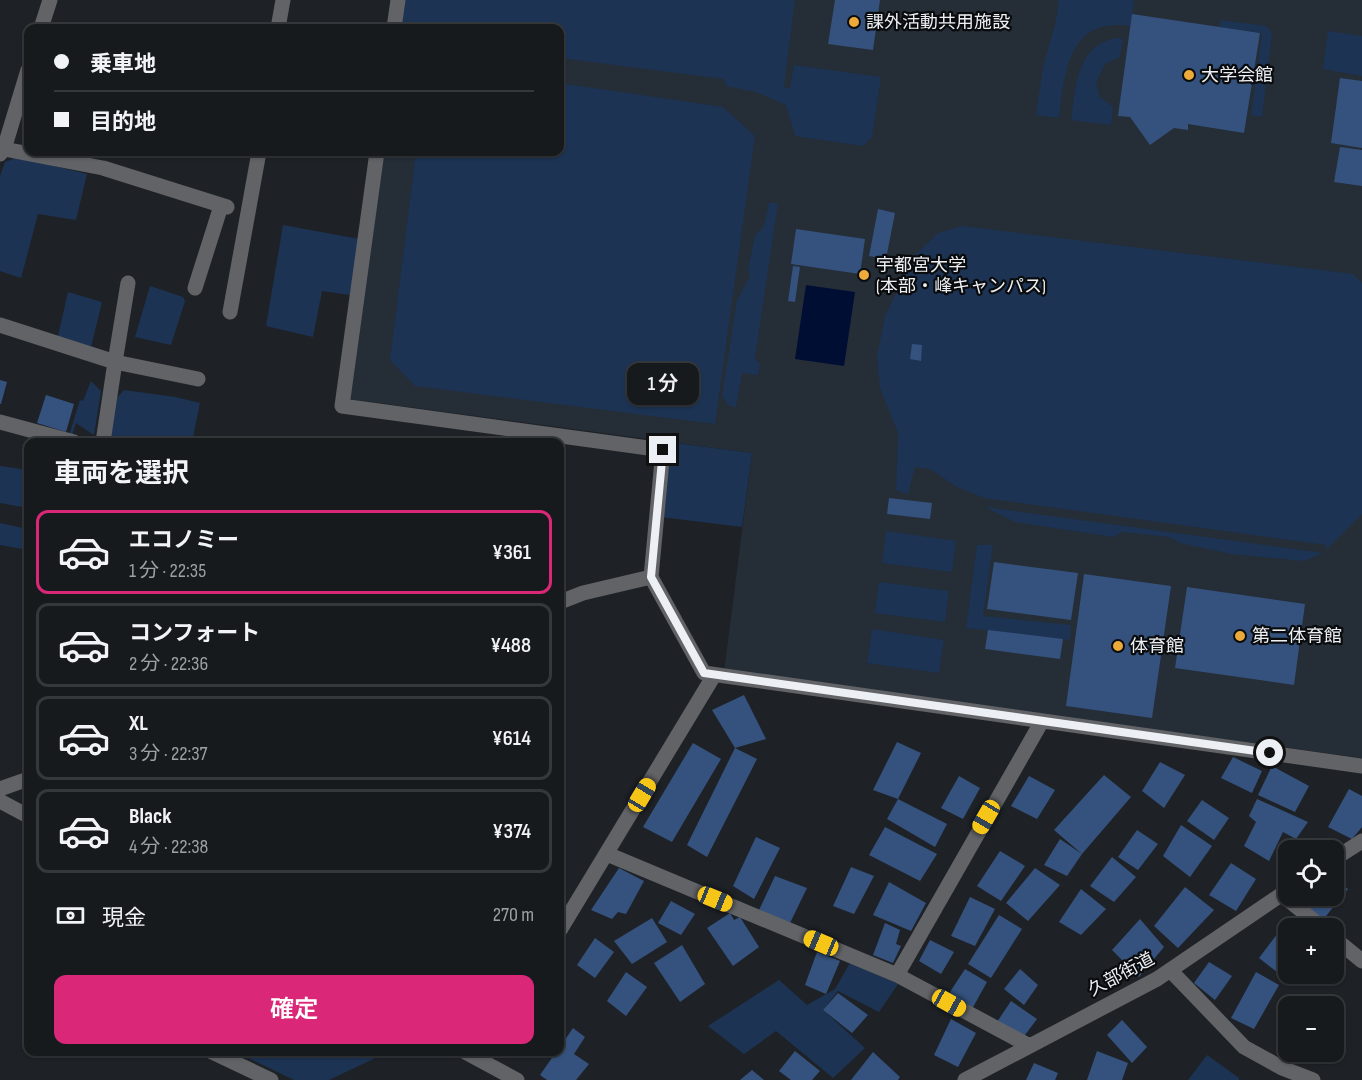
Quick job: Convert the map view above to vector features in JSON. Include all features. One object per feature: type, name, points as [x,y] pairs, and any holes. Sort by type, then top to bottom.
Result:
[{"type":"street","points":[[42,24],[50,0]]},
{"type":"street","points":[[279,24],[283,0]]},
{"type":"street","points":[[395,24],[398,0]]},
{"type":"street","points":[[24,83],[2,152],[24,155]]},
{"type":"street","points":[[27,156],[103,168],[224,206],[195,288]]},
{"type":"street","points":[[230,312],[258,156]]},
{"type":"street","points":[[376,156],[342,406],[663,450],[651,577],[704,673],[1362,766]]},
{"type":"street","points":[[104,438],[128,283]]},
{"type":"street","points":[[0,326],[115,362],[198,379]]},
{"type":"street","points":[[0,423],[58,438]]},
{"type":"street","points":[[564,600],[583,593],[651,577]]},
{"type":"street","points":[[564,924],[713,676]]},
{"type":"street","points":[[897,975],[1042,721]]},
{"type":"street","points":[[0,789],[24,780]]},
{"type":"street","points":[[0,801],[24,814]]},
{"type":"street","points":[[1344,853],[1362,842]]},
{"type":"street","points":[[607,854],[897,975],[1028,1045]]},
{"type":"street","name":"久部街道","points":[[965,1080],[1170,970],[1278,898]]},
{"type":"street","points":[[1299,906],[1312,918]]},
{"type":"street","points":[[1344,947],[1362,962]]},
{"type":"street","points":[[1170,970],[1244,1047],[1282,1068],[1314,1080]]},
{"type":"street","points":[[221,1056],[271,1080]]},
{"type":"street","points":[[478,1056],[517,1080]]},
{"type":"shaded area","name":"宇都宮大学 (本部・峰キャンパス)","points":[[405,0],[1362,0],[1362,758],[724,672],[752,453],[349,399],[383,156],[564,156],[564,24],[538,24]]},
{"type":"shaded area","points":[[405,0],[795,0],[784,87],[790,88],[794,65],[881,77],[872,137],[863,146],[795,136],[786,105],[756,92],[726,86],[724,79],[564,59],[564,24],[402,24]]},
{"type":"shaded area","points":[[1059,0],[1134,0],[1131,26],[1110,25],[1094,30],[1083,38],[1074,51],[1064,82],[1059,118],[1036,115],[1043,67],[1055,25]]},
{"type":"shaded area","points":[[1221,20],[1266,26],[1272,32],[1262,117],[1251,115],[1262,33],[1219,27]]},
{"type":"shaded area","points":[[1328,31],[1362,36],[1362,76],[1323,69]]},
{"type":"shaded area","points":[[1116,38],[1123,39],[1120,57],[1105,64],[1096,83],[1100,97],[1113,107],[1111,125],[1071,120],[1077,82],[1086,59],[1103,42]]},
{"type":"shaded area","points":[[564,84],[723,107],[755,136],[715,424],[415,386],[390,360],[416,156],[564,156]]},
{"type":"shaded area","points":[[18,157],[87,174],[76,220],[38,214],[21,278],[0,271],[0,176],[5,162]]},
{"type":"shaded area","points":[[769,203],[778,203],[755,358],[760,364],[758,375],[742,373],[736,407],[729,406],[722,396],[737,300],[750,276],[748,269],[755,236],[764,226]]},
{"type":"shaded area","points":[[283,225],[359,239],[350,295],[322,291],[313,337],[266,326]]},
{"type":"shaded area","points":[[962,226],[1353,274],[1362,283],[1362,514],[1326,550],[1326,545],[984,498],[957,487],[930,469],[915,467],[908,494],[896,490],[898,433],[880,388],[877,356],[885,316],[915,255],[938,233]]},
{"type":"shaded area","points":[[806,285],[855,292],[844,366],[795,359]]},
{"type":"shaded area","points":[[150,286],[183,297],[185,301],[171,345],[135,337]]},
{"type":"shaded area","points":[[68,292],[102,302],[91,347],[58,336]]},
{"type":"shaded area","points":[[91,381],[101,391],[94,435],[76,423],[72,436],[69,435],[80,400],[83,401]]},
{"type":"shaded area","points":[[124,390],[200,403],[193,438],[110,438],[117,398]]},
{"type":"shaded area","points":[[668,442],[752,453],[742,527],[661,517]]},
{"type":"shaded area","points":[[0,466],[24,469],[24,507],[0,503]]},
{"type":"shaded area","points":[[985,507],[1323,553],[1304,561],[1231,554],[1180,543],[1169,537],[1122,532],[1113,537],[1015,522]]},
{"type":"shaded area","points":[[0,523],[24,528],[24,549],[0,545]]},
{"type":"shaded area","points":[[886,531],[956,541],[952,572],[882,563]]},
{"type":"shaded area","points":[[977,545],[993,545],[983,616],[1071,625],[1070,640],[966,628]]},
{"type":"shaded area","points":[[879,582],[949,591],[945,622],[875,613]]},
{"type":"shaded area","points":[[872,629],[944,640],[939,673],[867,663]]},
{"type":"shaded area","points":[[850,963],[898,984],[879,1012],[838,991],[823,1010],[865,1048],[833,1078],[776,1031],[744,1054],[708,1026],[779,980],[807,1005],[835,989]]},
{"type":"shaded area","points":[[1207,1055],[1239,1078],[1239,1080],[1188,1080]]},
{"type":"shaded area","points":[[244,1056],[380,1056],[329,1080],[294,1080]]},
{"type":"building","name":"課外活動共用施設","points":[[835,0],[880,0],[873,50],[828,44]]},
{"type":"building","name":"大学会館","points":[[1132,14],[1260,33],[1244,133],[1188,124],[1188,130],[1174,128],[1150,145],[1130,117],[1118,116]]},
{"type":"building","points":[[1340,78],[1362,81],[1362,148],[1331,143]]},
{"type":"building","points":[[1340,147],[1362,150],[1362,186],[1334,182]]},
{"type":"building","points":[[878,209],[895,213],[886,259],[869,256]]},
{"type":"building","points":[[796,229],[865,239],[860,274],[791,264]]},
{"type":"building","points":[[793,266],[800,267],[795,302],[788,301]]},
{"type":"building","points":[[912,344],[922,345],[921,361],[910,359]]},
{"type":"building","points":[[0,380],[7,382],[1,404],[0,404]]},
{"type":"building","points":[[46,395],[74,404],[66,432],[37,423]]},
{"type":"building","points":[[889,498],[932,503],[930,519],[887,514]]},
{"type":"building","points":[[994,562],[1078,573],[1071,620],[987,609]]},
{"type":"building","name":"体育館","points":[[1084,574],[1171,586],[1152,718],[1066,706]]},
{"type":"building","name":"第二体育館","points":[[1187,587],[1305,604],[1294,685],[1175,668]]},
{"type":"building","points":[[988,630],[1063,639],[1060,659],[985,649]]},
{"type":"building","points":[[744,695],[766,739],[735,748],[712,710]]},
{"type":"building","points":[[897,742],[921,753],[898,799],[873,790]]},
{"type":"building","points":[[693,743],[721,759],[672,842],[643,827]]},
{"type":"building","points":[[735,748],[757,759],[707,857],[687,845]]},
{"type":"building","points":[[1233,757],[1262,771],[1252,793],[1221,778]]},
{"type":"building","points":[[1160,762],[1185,775],[1164,808],[1142,791]]},
{"type":"building","points":[[1272,766],[1309,786],[1295,812],[1258,795]]},
{"type":"building","points":[[1104,775],[1131,797],[1082,854],[1054,830]]},
{"type":"building","points":[[959,776],[980,788],[963,819],[941,808]]},
{"type":"building","points":[[1029,776],[1055,790],[1037,819],[1011,806]]},
{"type":"building","points":[[1349,789],[1362,796],[1362,827],[1352,839],[1328,827]]},
{"type":"building","points":[[898,799],[947,824],[935,847],[887,819]]},
{"type":"building","points":[[1257,799],[1308,822],[1296,839],[1283,832],[1269,861],[1244,846],[1256,822],[1249,816]]},
{"type":"building","points":[[1202,800],[1229,818],[1214,840],[1187,821]]},
{"type":"building","points":[[1181,825],[1212,846],[1190,877],[1163,856]]},
{"type":"building","points":[[885,827],[937,854],[920,881],[869,855]]},
{"type":"building","points":[[1137,830],[1158,844],[1138,870],[1118,857]]},
{"type":"building","points":[[756,837],[780,848],[754,899],[733,886]]},
{"type":"building","points":[[1060,839],[1082,854],[1067,876],[1044,865]]},
{"type":"building","points":[[1000,851],[1025,866],[1001,901],[977,886]]},
{"type":"building","points":[[1112,857],[1136,877],[1114,902],[1090,886]]},
{"type":"building","points":[[1231,863],[1256,879],[1236,911],[1209,895]]},
{"type":"building","points":[[851,867],[874,876],[854,914],[833,906]]},
{"type":"building","points":[[619,868],[644,881],[626,914],[618,912],[612,919],[591,910]]},
{"type":"building","points":[[1035,868],[1060,885],[1028,921],[1006,903]]},
{"type":"building","points":[[775,876],[807,888],[790,923],[759,910]]},
{"type":"building","points":[[889,882],[926,903],[911,931],[873,915]]},
{"type":"building","points":[[1185,887],[1214,910],[1178,948],[1154,926]]},
{"type":"building","points":[[1081,889],[1106,909],[1081,935],[1059,922]]},
{"type":"building","points":[[970,897],[995,909],[975,946],[951,936]]},
{"type":"building","points":[[671,901],[695,914],[681,935],[658,923]]},
{"type":"building","points":[[1304,906],[1334,906],[1324,918],[1318,918]]},
{"type":"building","points":[[730,913],[734,920],[740,917],[759,947],[733,966],[707,928]]},
{"type":"building","points":[[999,915],[1022,929],[991,978],[968,964]]},
{"type":"building","points":[[652,918],[667,942],[632,964],[614,941]]},
{"type":"building","points":[[1140,919],[1164,947],[1139,977],[1112,950]]},
{"type":"building","points":[[885,923],[900,930],[896,944],[901,946],[893,963],[873,955]]},
{"type":"building","points":[[1278,933],[1278,973],[1259,958]]},
{"type":"building","points":[[595,938],[614,952],[595,978],[577,965]]},
{"type":"building","points":[[930,940],[954,952],[941,974],[919,961]]},
{"type":"building","points":[[682,945],[705,984],[680,1002],[654,963]]},
{"type":"building","points":[[817,952],[840,961],[826,994],[805,985]]},
{"type":"building","points":[[1209,962],[1232,976],[1215,1000],[1194,983]]},
{"type":"building","points":[[965,969],[987,982],[972,1009],[948,995]]},
{"type":"building","points":[[1020,969],[1038,985],[1024,1005],[1004,989]]},
{"type":"building","points":[[626,972],[647,987],[626,1016],[607,1001]]},
{"type":"building","points":[[1256,972],[1279,985],[1254,1029],[1231,1018]]},
{"type":"building","points":[[838,993],[868,1015],[852,1033],[823,1010]]},
{"type":"building","points":[[1011,1001],[1037,1019],[1022,1039],[997,1022]]},
{"type":"building","points":[[951,1019],[976,1033],[958,1067],[934,1055]]},
{"type":"building","points":[[1122,1020],[1147,1047],[1132,1063],[1107,1035]]},
{"type":"building","points":[[573,1028],[585,1037],[574,1054],[589,1064],[576,1080],[547,1080],[540,1075],[553,1056],[564,1056],[564,1041]]},
{"type":"building","points":[[795,1051],[820,1071],[812,1080],[791,1080],[779,1071]]},
{"type":"building","points":[[1097,1051],[1128,1063],[1122,1080],[1087,1080]]},
{"type":"building","points":[[873,1052],[900,1077],[898,1080],[851,1080]]},
{"type":"building","points":[[1034,1063],[1058,1073],[1055,1080],[1026,1080]]},
{"type":"building","points":[[752,1070],[764,1080],[740,1080]]},
{"type":"place","name":"課外活動共用施設","points":[[854,22]]},
{"type":"place","name":"大学会館","points":[[1189,75]]},
{"type":"place","name":"宇都宮大学 (本部・峰キャンパス)","points":[[864,275]]},
{"type":"place","name":"第二体育館","points":[[1240,636]]},
{"type":"place","name":"体育館","points":[[1118,646]]},
{"type":"route","points":[[663,450],[651,577],[704,673],[1270,753]]}]
